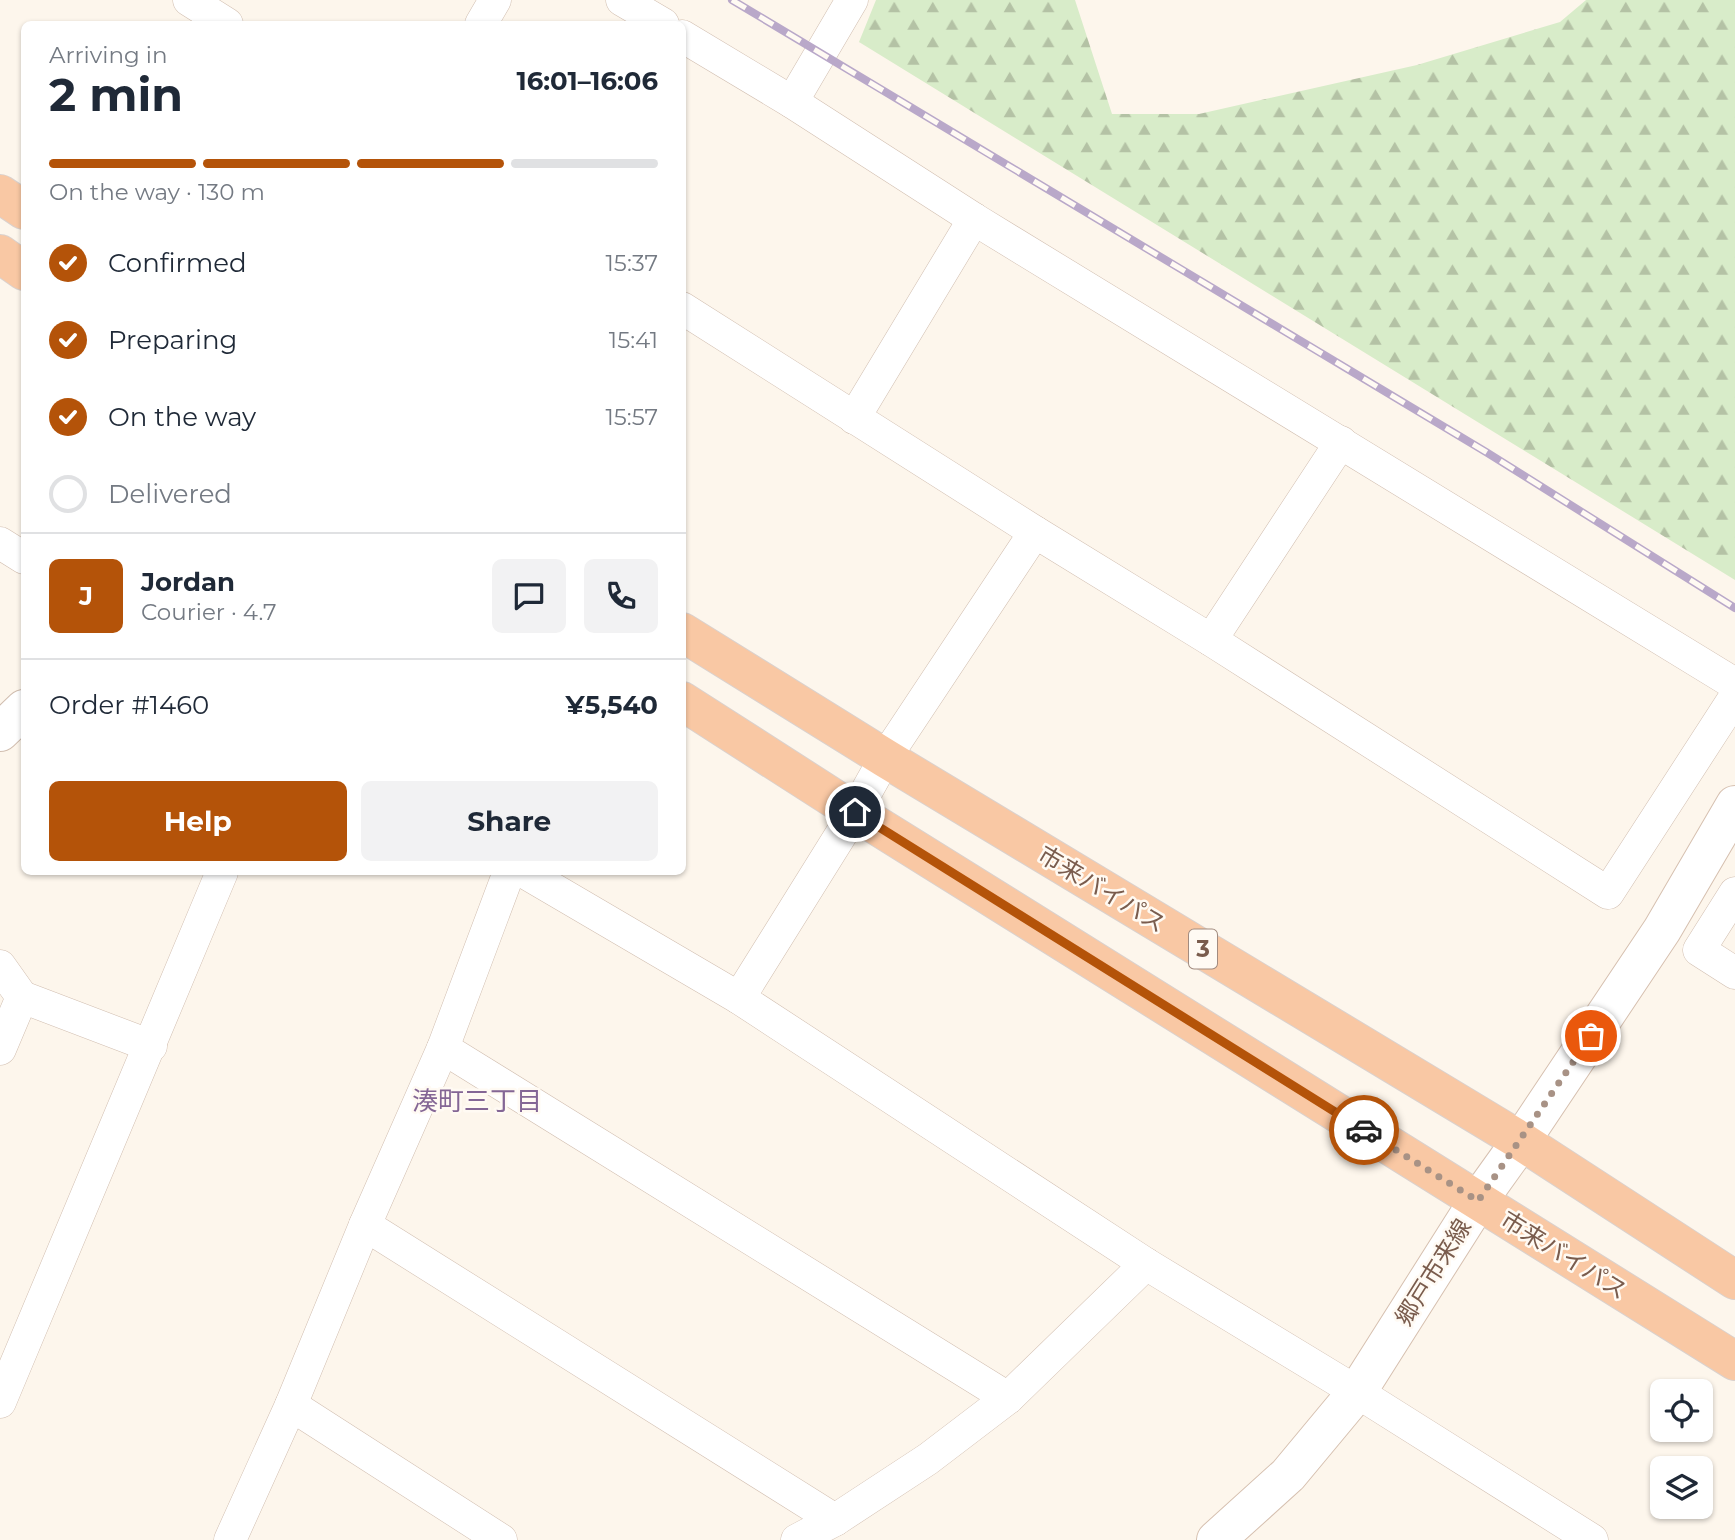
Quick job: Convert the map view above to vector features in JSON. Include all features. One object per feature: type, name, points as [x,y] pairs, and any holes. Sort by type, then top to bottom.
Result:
[{"type":"highway","points":[[0,194],[21,208]]},
{"type":"highway","points":[[0,254],[21,269]]},
{"type":"highway","name":"市来バイパス","points":[[686,634],[885,758],[1521,1141],[1735,1280]]},
{"type":"highway","name":"市来バイパス","points":[[686,704],[855,812],[1735,1361]]},
{"type":"main road","points":[[0,732],[21,712]]},
{"type":"main road","name":"郷戸市来線","points":[[1216,1540],[1288,1475],[1357,1392],[1478,1201],[1662,930],[1735,806]]},
{"type":"street","points":[[189,0],[223,21]]},
{"type":"street","points":[[483,21],[495,0]]},
{"type":"street","points":[[621,0],[658,21]]},
{"type":"street","points":[[792,102],[852,0]]},
{"type":"street","points":[[686,38],[792,102],[974,219],[1735,684]]},
{"type":"street","points":[[854,418],[974,219]]},
{"type":"street","points":[[686,311],[1035,532],[1212,640],[1608,893],[1735,697]]},
{"type":"street","points":[[1212,640],[1341,442]]},
{"type":"street","points":[[739,998],[855,812],[885,758],[1035,532]]},
{"type":"street","points":[[0,543],[21,556]]},
{"type":"street","points":[[0,1402],[221,875]]},
{"type":"street","points":[[230,1540],[291,1405],[365,1225],[443,1048],[508,875]]},
{"type":"street","points":[[529,875],[739,998],[1146,1264],[1357,1392],[1580,1537]]},
{"type":"street","points":[[1735,893],[1699,950],[1735,973]]},
{"type":"street","points":[[0,966],[22,997],[151,1046]]},
{"type":"street","points":[[0,1049],[22,997]]},
{"type":"street","points":[[443,1048],[1008,1398]]},
{"type":"street","points":[[365,1225],[835,1520]]},
{"type":"street","points":[[797,1540],[835,1520],[928,1459],[1008,1398],[1146,1264]]},
{"type":"street","points":[[291,1405],[501,1540]]},
{"type":"green space","points":[[876,0],[1075,0],[1112,114],[1199,114],[1417,65],[1560,22],[1586,0],[1735,0],[1735,580],[859,42]]},
{"type":"railway","points":[[732,0],[1486,452],[1735,608]]},
{"type":"way so far","points":[[1364,1130],[1478,1201],[1591,1036]]},
{"type":"district","name":"湊町三丁目","points":[[477,1101]]},
{"type":"route","points":[[855,812],[1364,1130]]}]
